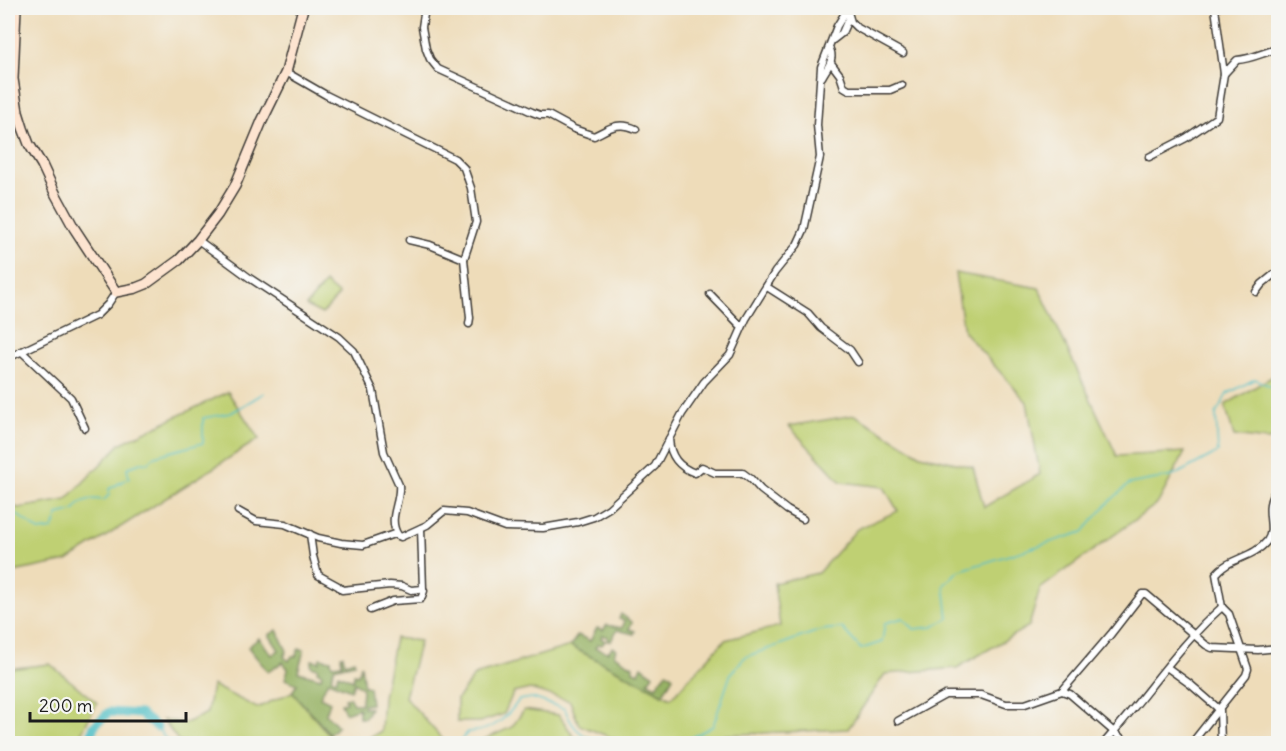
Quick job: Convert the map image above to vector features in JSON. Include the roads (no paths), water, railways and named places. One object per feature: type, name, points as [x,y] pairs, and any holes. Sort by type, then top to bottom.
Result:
[{"type":"main road","points":[[16,8],[11,52],[13,79],[15,100],[28,144],[42,165],[74,228],[116,291],[146,284],[179,260],[218,214],[235,186],[262,121],[286,72],[303,8]]},
{"type":"street","points":[[425,8],[422,27],[426,49],[435,66],[444,73],[496,94],[531,112],[548,115],[574,129],[594,136],[617,125],[626,125],[636,129]]},
{"type":"street","points":[[847,8],[856,27],[903,53]]},
{"type":"street","points":[[238,511],[256,521],[285,524],[310,534],[356,545],[371,543],[394,534],[401,537],[421,528],[441,512],[451,510],[467,513],[496,526],[543,528],[587,519],[616,503],[641,477],[652,470],[669,435],[700,387],[730,356],[742,327],[775,272],[797,245],[808,216],[820,158],[817,125],[821,67],[847,8]]},
{"type":"street","points":[[1149,157],[1186,138],[1217,117],[1224,74],[1215,8]]},
{"type":"street","points":[[832,40],[842,33],[849,16]]},
{"type":"street","points":[[820,80],[831,63],[832,51],[829,48]]},
{"type":"street","points":[[1224,74],[1237,60],[1252,59],[1278,49]]},
{"type":"street","points":[[831,63],[840,75],[844,87],[849,90],[890,90],[902,85]]},
{"type":"street","points":[[286,72],[326,95],[455,159],[464,168],[471,188],[476,222],[464,259],[469,324]]},
{"type":"street","points":[[198,240],[251,279],[339,337],[354,351],[373,390],[382,446],[399,486],[393,526],[401,537]]},
{"type":"street","points":[[409,240],[430,245],[464,259]]},
{"type":"street","points":[[1256,292],[1278,271]]},
{"type":"street","points":[[767,287],[808,313],[821,328],[850,350],[858,362]]},
{"type":"street","points":[[8,358],[97,315],[116,291]]},
{"type":"street","points":[[710,294],[742,327]]},
{"type":"street","points":[[21,351],[71,398],[85,428]]},
{"type":"street","points":[[669,435],[672,455],[687,470],[695,473],[702,467],[715,473],[743,473],[787,510],[803,519]]},
{"type":"street","points":[[1191,744],[1246,675],[1247,662],[1229,614],[1222,607],[1216,574],[1222,566],[1253,552],[1266,542],[1271,529],[1269,506],[1278,488]]},
{"type":"street","points":[[370,610],[393,601],[421,599],[424,591],[421,528]]},
{"type":"street","points":[[310,534],[318,575],[342,590],[390,585],[402,586],[411,590],[423,589]]},
{"type":"street","points":[[898,721],[945,695],[981,695],[1006,705],[1024,704],[1062,691],[1142,594],[1146,594],[1212,648],[1258,650],[1278,648]]},
{"type":"street","points":[[1103,744],[1194,634],[1222,607]]},
{"type":"street","points":[[1168,668],[1220,710],[1221,744]]},
{"type":"street","points":[[1062,691],[1070,694],[1128,744]]},
{"type":"waterway","points":[[679,744],[713,726],[731,673],[745,657],[821,630],[842,628],[861,649],[882,642],[885,623],[903,618],[914,629],[933,627],[948,618],[944,585],[958,571],[1083,532],[1107,504],[1129,484],[1173,476],[1218,452],[1216,414],[1227,394],[1255,379],[1278,390]]},
{"type":"waterway","points":[[8,513],[15,513],[39,531],[53,529],[58,515],[74,511],[87,500],[104,500],[109,495],[109,489],[129,478],[127,468],[143,462],[148,463],[155,456],[203,443],[203,418],[231,413],[264,393]]},
{"type":"waterway","points":[[458,744],[468,732],[485,729],[498,723],[519,700],[532,698],[565,709],[576,729],[593,739],[608,744]]},
{"type":"waterway","points":[[88,744],[94,726],[109,712],[140,714],[157,727]]},
{"type":"waterway","points":[[157,727],[169,744]]}]
